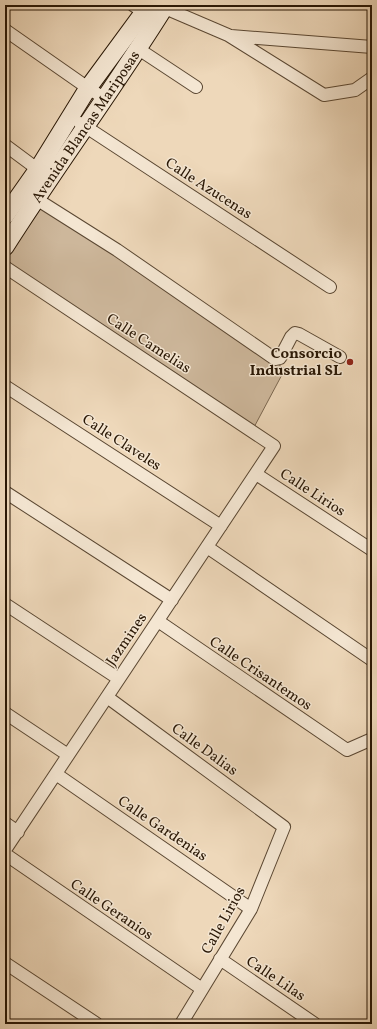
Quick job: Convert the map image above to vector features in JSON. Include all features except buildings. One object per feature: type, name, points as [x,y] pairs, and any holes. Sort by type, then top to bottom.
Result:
[{"type":"street","points":[[153,9],[228,35],[324,95],[355,90],[372,78]]},
{"type":"street","name":"Avenida Blancas Mariposas","points":[[5,247],[29,195],[44,173],[86,127],[137,48],[153,9]]},
{"type":"street","name":"Avenida Blancas Mariposas","points":[[44,173],[70,117],[88,88],[153,9]]},
{"type":"street","points":[[5,30],[104,98]]},
{"type":"street","points":[[228,35],[372,47]]},
{"type":"street","points":[[137,48],[196,87]]},
{"type":"street","name":"Calle Azucenas","points":[[70,117],[330,287]]},
{"type":"street","points":[[5,145],[44,173]]},
{"type":"street","points":[[29,195],[117,250],[275,359],[280,358],[291,336],[295,333],[340,357]]},
{"type":"street","name":"Avenida Blancas Mariposas","points":[[5,216],[29,195]]},
{"type":"street","name":"Calle Camelias","points":[[5,267],[274,446]]},
{"type":"street","name":"Calle Claveles","points":[[5,386],[221,526]]},
{"type":"street","name":"Jazmines","points":[[5,850],[274,446]]},
{"type":"street","name":"Calle Lirios","points":[[256,474],[372,550]]},
{"type":"street","points":[[5,492],[172,600]]},
{"type":"street","points":[[207,547],[372,660]]},
{"type":"street","points":[[5,604],[119,679]]},
{"type":"street","name":"Calle Crisantemos","points":[[158,621],[347,750],[372,739]]},
{"type":"street","name":"Calle Dalias","points":[[107,697],[284,827]]},
{"type":"street","points":[[5,713],[68,756]]},
{"type":"street","name":"Calle Gardenias","points":[[56,774],[252,909]]},
{"type":"street","points":[[5,823],[18,832]]},
{"type":"street","name":"Calle Lirios","points":[[180,1024],[252,909],[284,827]]},
{"type":"street","name":"Calle Geranios","points":[[5,854],[202,989]]},
{"type":"street","name":"Calle Lilas","points":[[220,959],[315,1024]]},
{"type":"street","points":[[5,963],[97,1024]]},
{"type":"shaded area","points":[[35,201],[285,369],[252,431],[5,267],[5,247]]},
{"type":"place","name":"Consorcio Industrial SL","points":[[350,362]]}]
